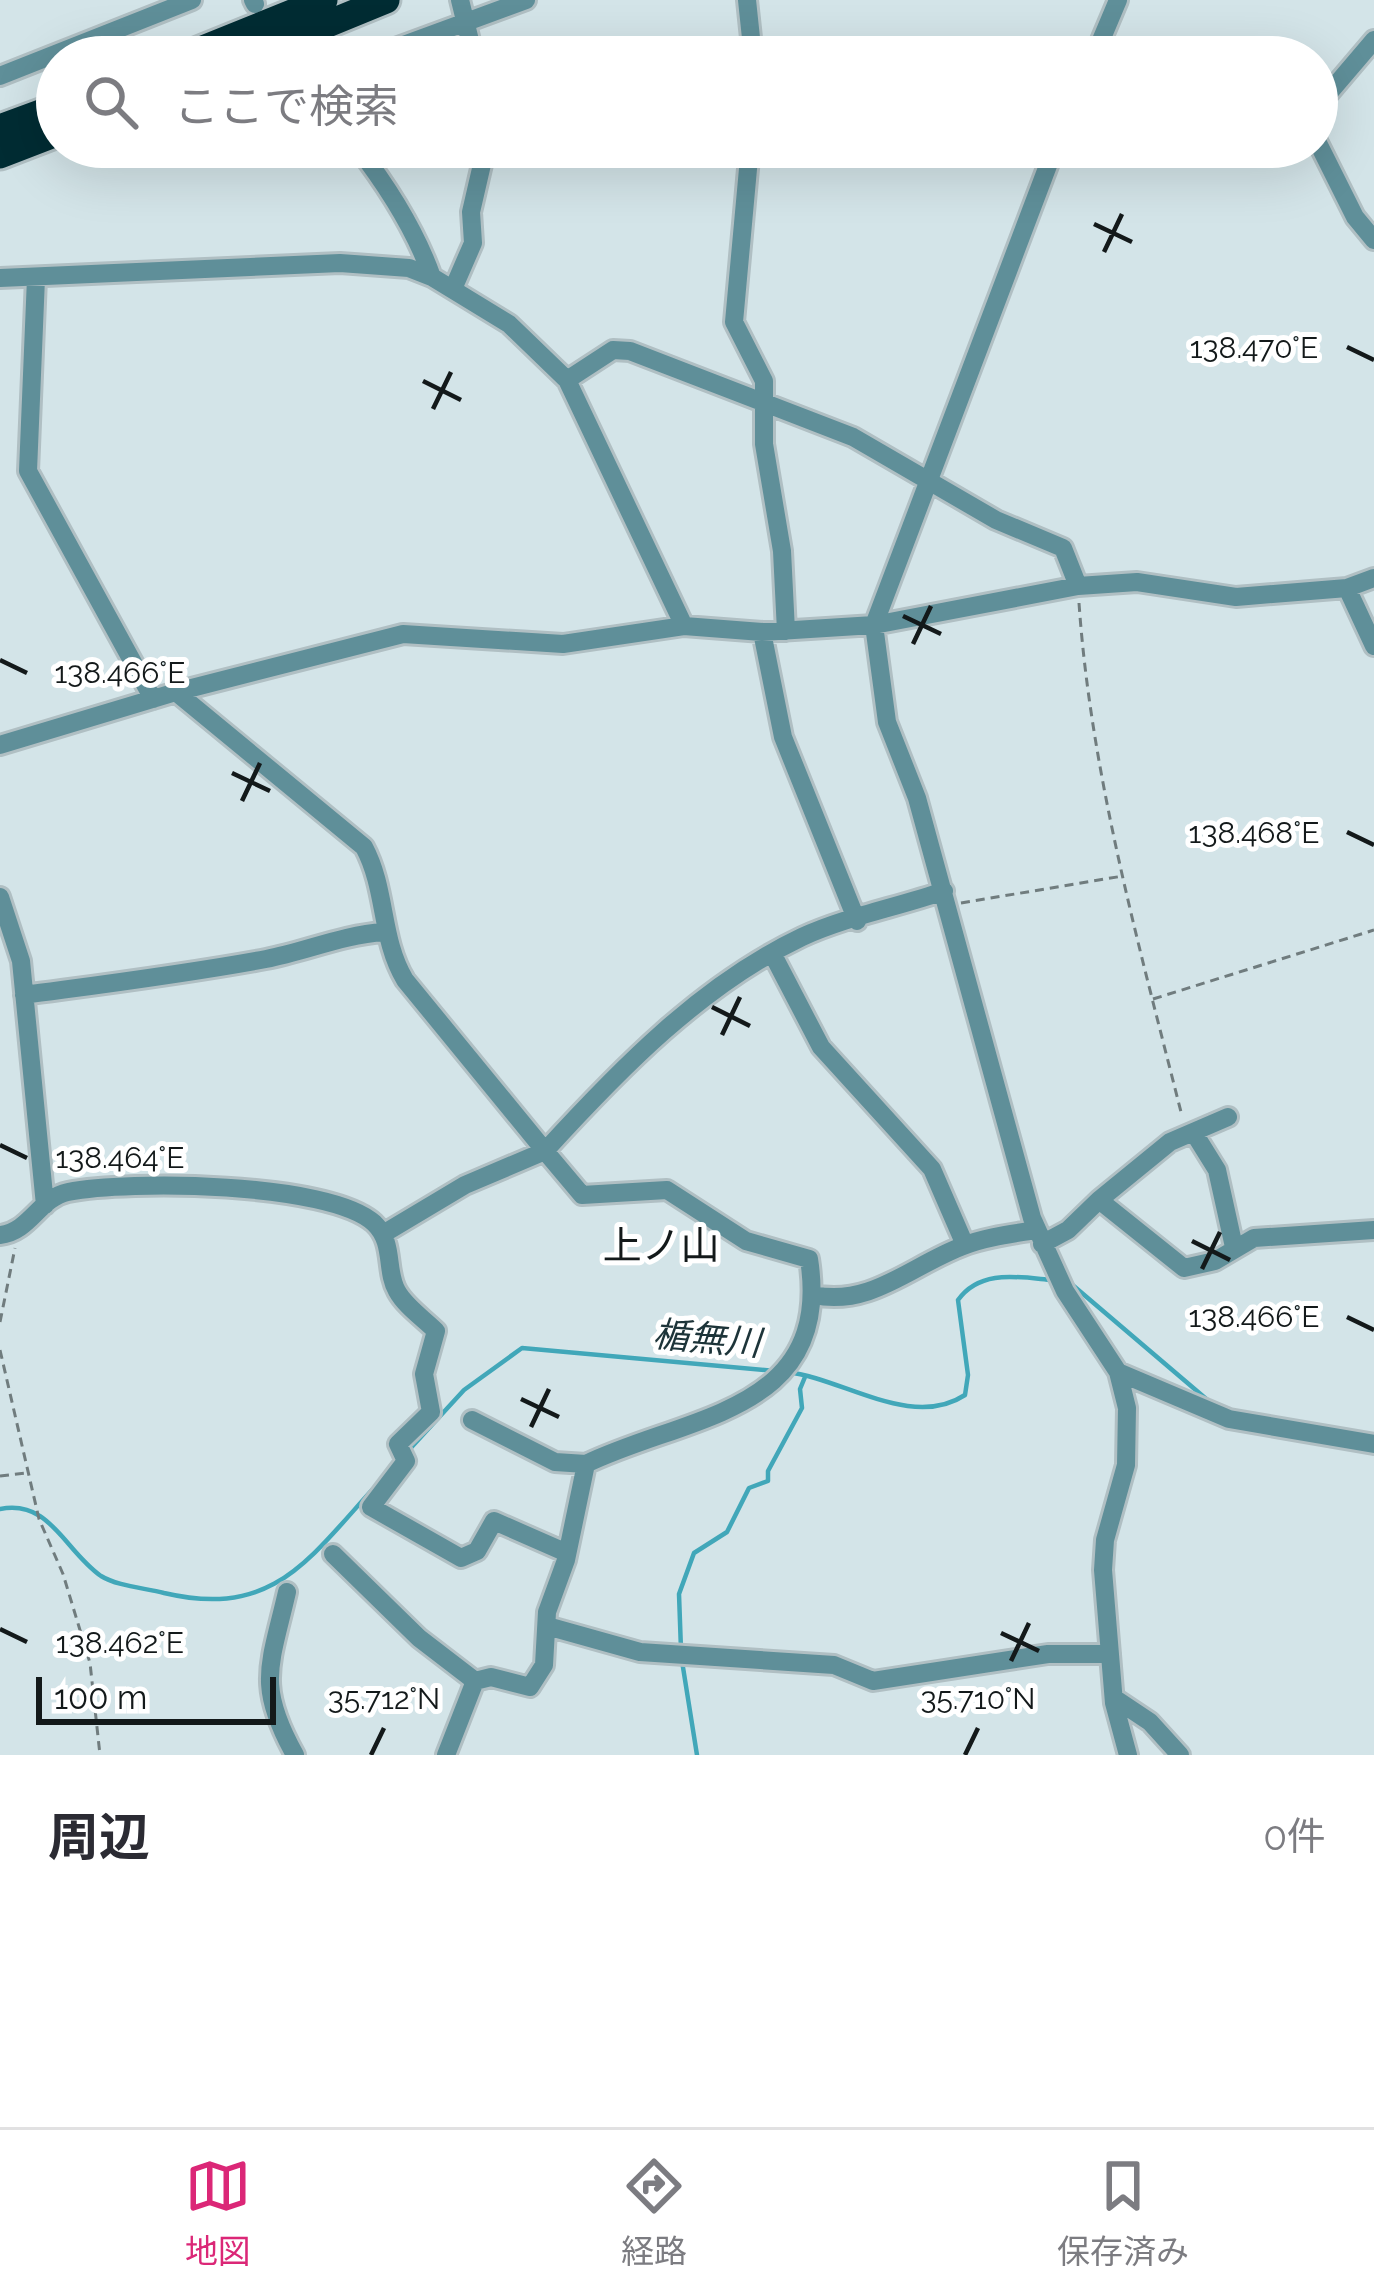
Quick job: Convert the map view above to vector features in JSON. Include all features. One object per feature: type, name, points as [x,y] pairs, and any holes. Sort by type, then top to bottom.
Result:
[{"type":"highway","points":[[235,36],[324,0]]},
{"type":"highway","points":[[298,36],[386,0]]},
{"type":"highway","points":[[0,128],[36,114]]},
{"type":"highway","points":[[0,155],[36,141]]},
{"type":"street","points":[[101,36],[192,0]]},
{"type":"street","points":[[460,0],[470,36]]},
{"type":"street","points":[[428,36],[526,0]]},
{"type":"street","points":[[747,0],[751,36]]},
{"type":"street","points":[[1103,36],[1118,0]]},
{"type":"street","points":[[1338,82],[1374,40]]},
{"type":"street","points":[[0,76],[36,62]]},
{"type":"street","points":[[372,168],[396,202],[432,277]]},
{"type":"street","points":[[454,289],[473,242],[471,212],[482,168]]},
{"type":"street","points":[[748,168],[734,322],[757,359],[766,401],[764,444],[782,551],[786,631]]},
{"type":"street","points":[[1047,168],[924,481],[874,625],[887,722],[946,898],[1040,1237],[1118,1372],[1130,1437],[1105,1540],[1114,1698],[1129,1755]]},
{"type":"street","points":[[1330,168],[1355,217],[1374,240]]},
{"type":"street","points":[[0,278],[340,263],[409,268],[432,277],[508,324],[567,380],[684,626]]},
{"type":"street","points":[[36,278],[28,471],[153,699]]},
{"type":"street","points":[[567,380],[613,350],[630,351],[745,398],[766,401],[853,437],[924,481],[1063,548],[1078,586]]},
{"type":"street","points":[[0,745],[176,692],[403,634],[563,644],[684,626],[762,632],[874,625],[1078,586],[1137,582],[1236,597],[1347,588],[1374,578]]},
{"type":"street","points":[[1347,588],[1374,646]]},
{"type":"street","points":[[762,632],[783,736],[856,921]]},
{"type":"street","points":[[176,692],[364,848],[380,893],[384,932],[404,980],[582,1195],[667,1190],[746,1240],[809,1259],[814,1295],[796,1355],[741,1406],[586,1464],[555,1462],[472,1420]]},
{"type":"street","points":[[0,897],[21,961],[45,1205]]},
{"type":"street","points":[[383,1234],[465,1185],[544,1150],[666,1029],[772,953],[807,935],[946,898]]},
{"type":"street","points":[[24,995],[209,970],[286,955],[341,935],[384,932]]},
{"type":"street","points":[[772,953],[820,1047],[932,1169],[965,1245]]},
{"type":"street","points":[[814,1295],[833,1299],[873,1292],[965,1245],[1068,1230],[1150,1156],[1228,1117]]},
{"type":"street","points":[[1191,1134],[1217,1171],[1234,1247]]},
{"type":"street","points":[[9,1233],[67,1192],[233,1188],[344,1206],[383,1234],[396,1291],[436,1330],[424,1374],[431,1412],[398,1444],[403,1455],[371,1507],[461,1558],[477,1551],[494,1521],[568,1553]]},
{"type":"street","points":[[1099,1200],[1174,1265],[1197,1267],[1254,1238],[1374,1230]]},
{"type":"street","points":[[1118,1372],[1229,1419],[1374,1444]]},
{"type":"street","points":[[475,1681],[491,1676],[530,1687],[544,1664],[547,1626],[586,1464]]},
{"type":"street","points":[[332,1553],[419,1638],[475,1681]]},
{"type":"street","points":[[287,1592],[267,1687],[270,1706],[295,1755]]},
{"type":"street","points":[[547,1626],[640,1652],[817,1663],[873,1681],[1048,1654],[1110,1654]]},
{"type":"street","points":[[446,1755],[475,1681]]},
{"type":"street","points":[[1114,1698],[1150,1722],[1180,1755]]},
{"type":"path","points":[[1078,586],[1083,659],[1125,876],[1191,1134]]},
{"type":"path","points":[[946,898],[1039,894],[1125,876]]},
{"type":"path","points":[[1153,999],[1374,930]]},
{"type":"path","points":[[0,1322],[9,1233]]},
{"type":"path","points":[[0,1350],[39,1520],[63,1574],[90,1663],[100,1755]]},
{"type":"path","points":[[0,1476],[27,1473]]},
{"type":"waterway","name":"楯無川","points":[[787,1372],[900,1405],[944,1404],[965,1395],[968,1375],[958,1300],[988,1279],[1052,1280]]},
{"type":"waterway","name":"楯無川","points":[[1069,1282],[1211,1403]]},
{"type":"waterway","name":"楯無川","points":[[408,1451],[464,1390],[522,1348],[775,1371]]},
{"type":"waterway","points":[[681,1650],[679,1594],[694,1553],[727,1532],[749,1488],[768,1481],[768,1471],[802,1408],[800,1389],[805,1377]]},
{"type":"waterway","name":"楯無川","points":[[1327,1427],[1351,1431]]},
{"type":"waterway","name":"楯無川","points":[[0,1509],[17,1508],[44,1519],[108,1579],[201,1599],[232,1598],[283,1578],[327,1540],[372,1490]]},
{"type":"waterway","points":[[682,1661],[697,1755]]},
{"type":"district","name":"上ノ山","points":[[661,1245]]}]
